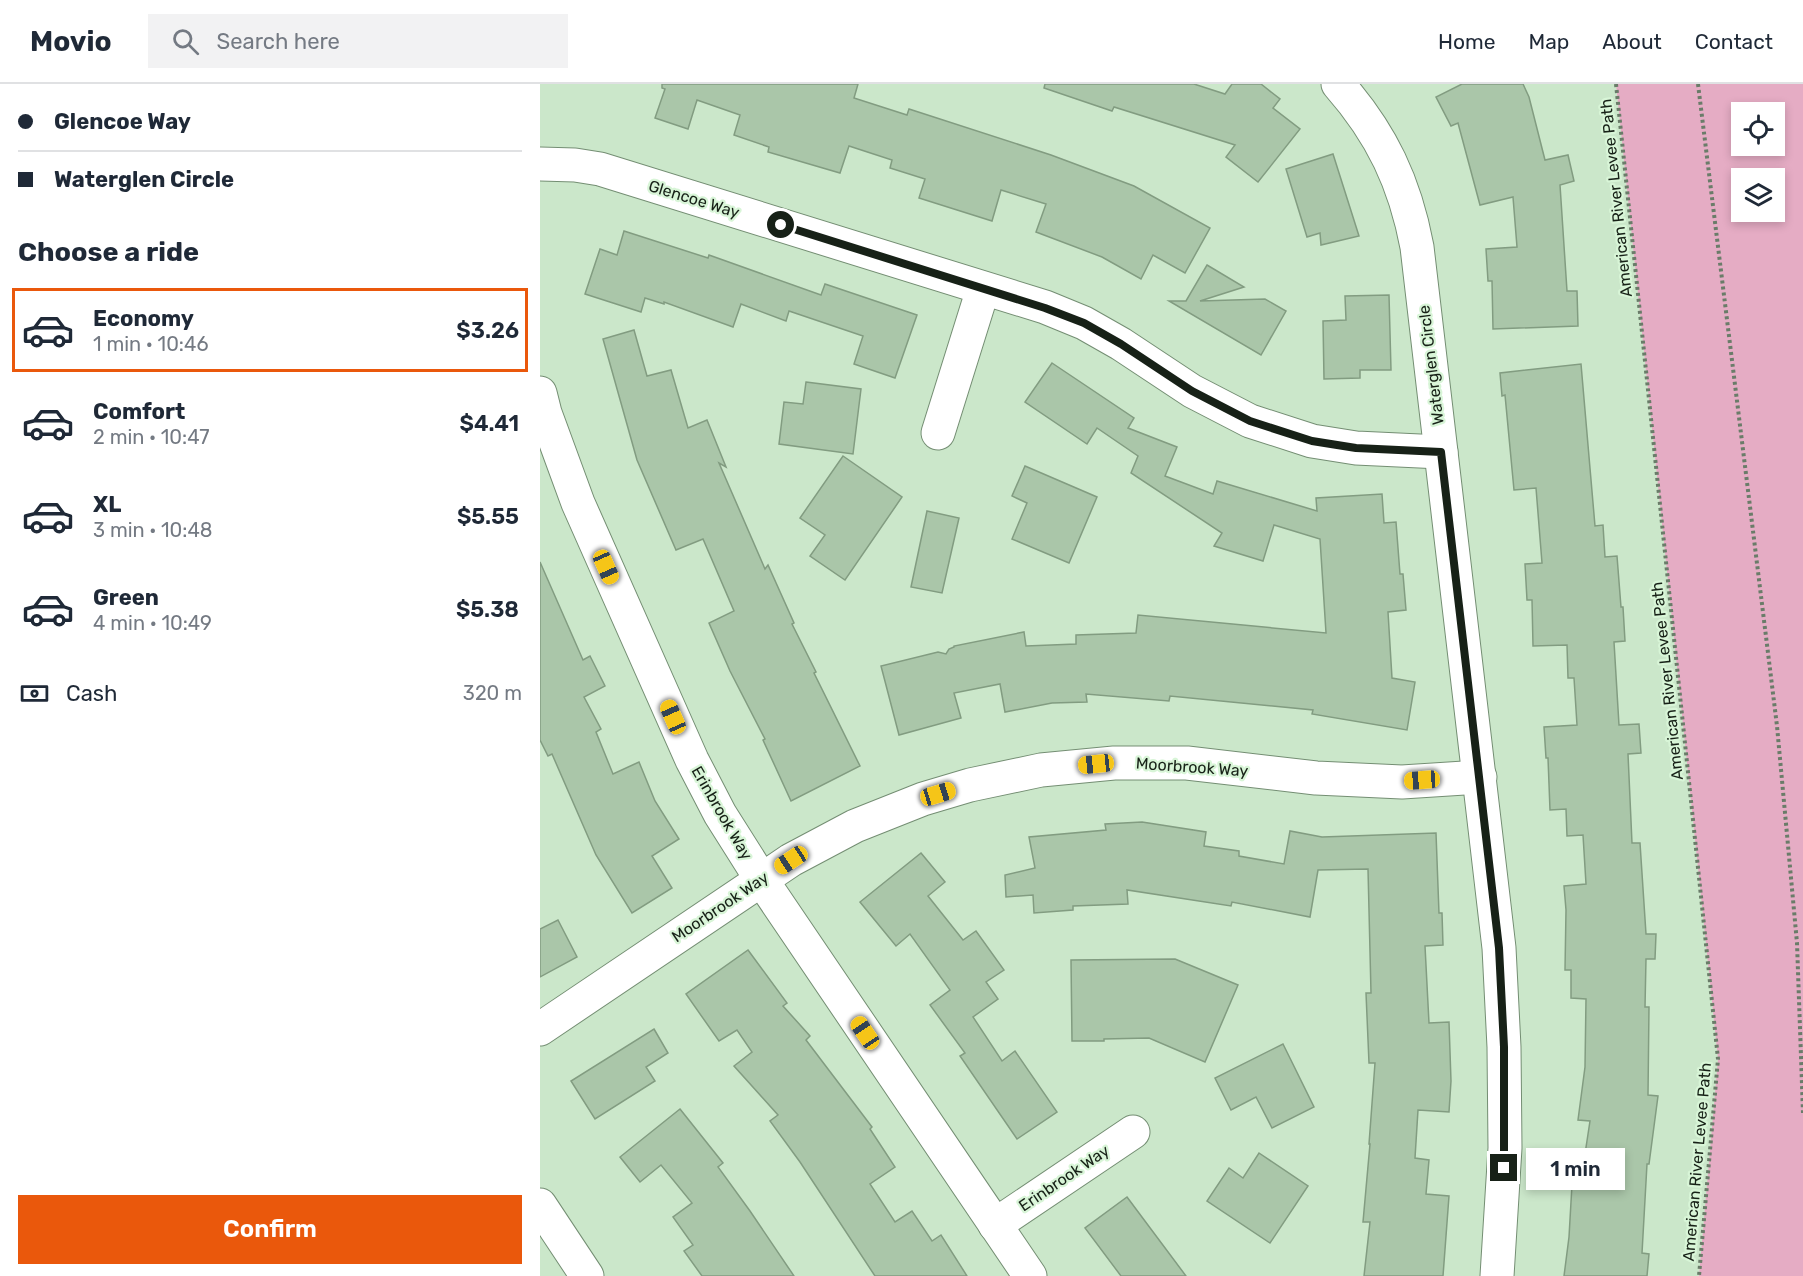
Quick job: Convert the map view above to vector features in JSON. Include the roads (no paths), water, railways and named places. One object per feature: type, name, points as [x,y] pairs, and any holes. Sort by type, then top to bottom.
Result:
[{"type":"street","name":"Waterglen Circle","points":[[1338,84],[1358,106],[1382,143],[1400,184],[1417,247],[1499,948],[1504,1047],[1505,1148],[1497,1276]]},
{"type":"street","name":"Glencoe Way","points":[[540,164],[576,165],[600,169],[1045,308],[1084,323],[1121,344],[1192,391],[1250,421],[1312,441],[1356,448],[1441,452]]},
{"type":"street","points":[[938,433],[983,288]]},
{"type":"street","name":"Erinbrook Way","points":[[540,393],[545,413],[578,503],[692,760],[720,814],[761,879],[1030,1276]]},
{"type":"street","name":"Moorbrook Way","points":[[540,1029],[791,860],[855,826],[923,799],[970,785],[1041,770],[1114,763],[1187,763],[1316,778],[1402,782],[1480,777]]},
{"type":"street","name":"Erinbrook Way","points":[[995,1225],[1133,1132]]},
{"type":"street","points":[[540,1205],[587,1276]]}]
